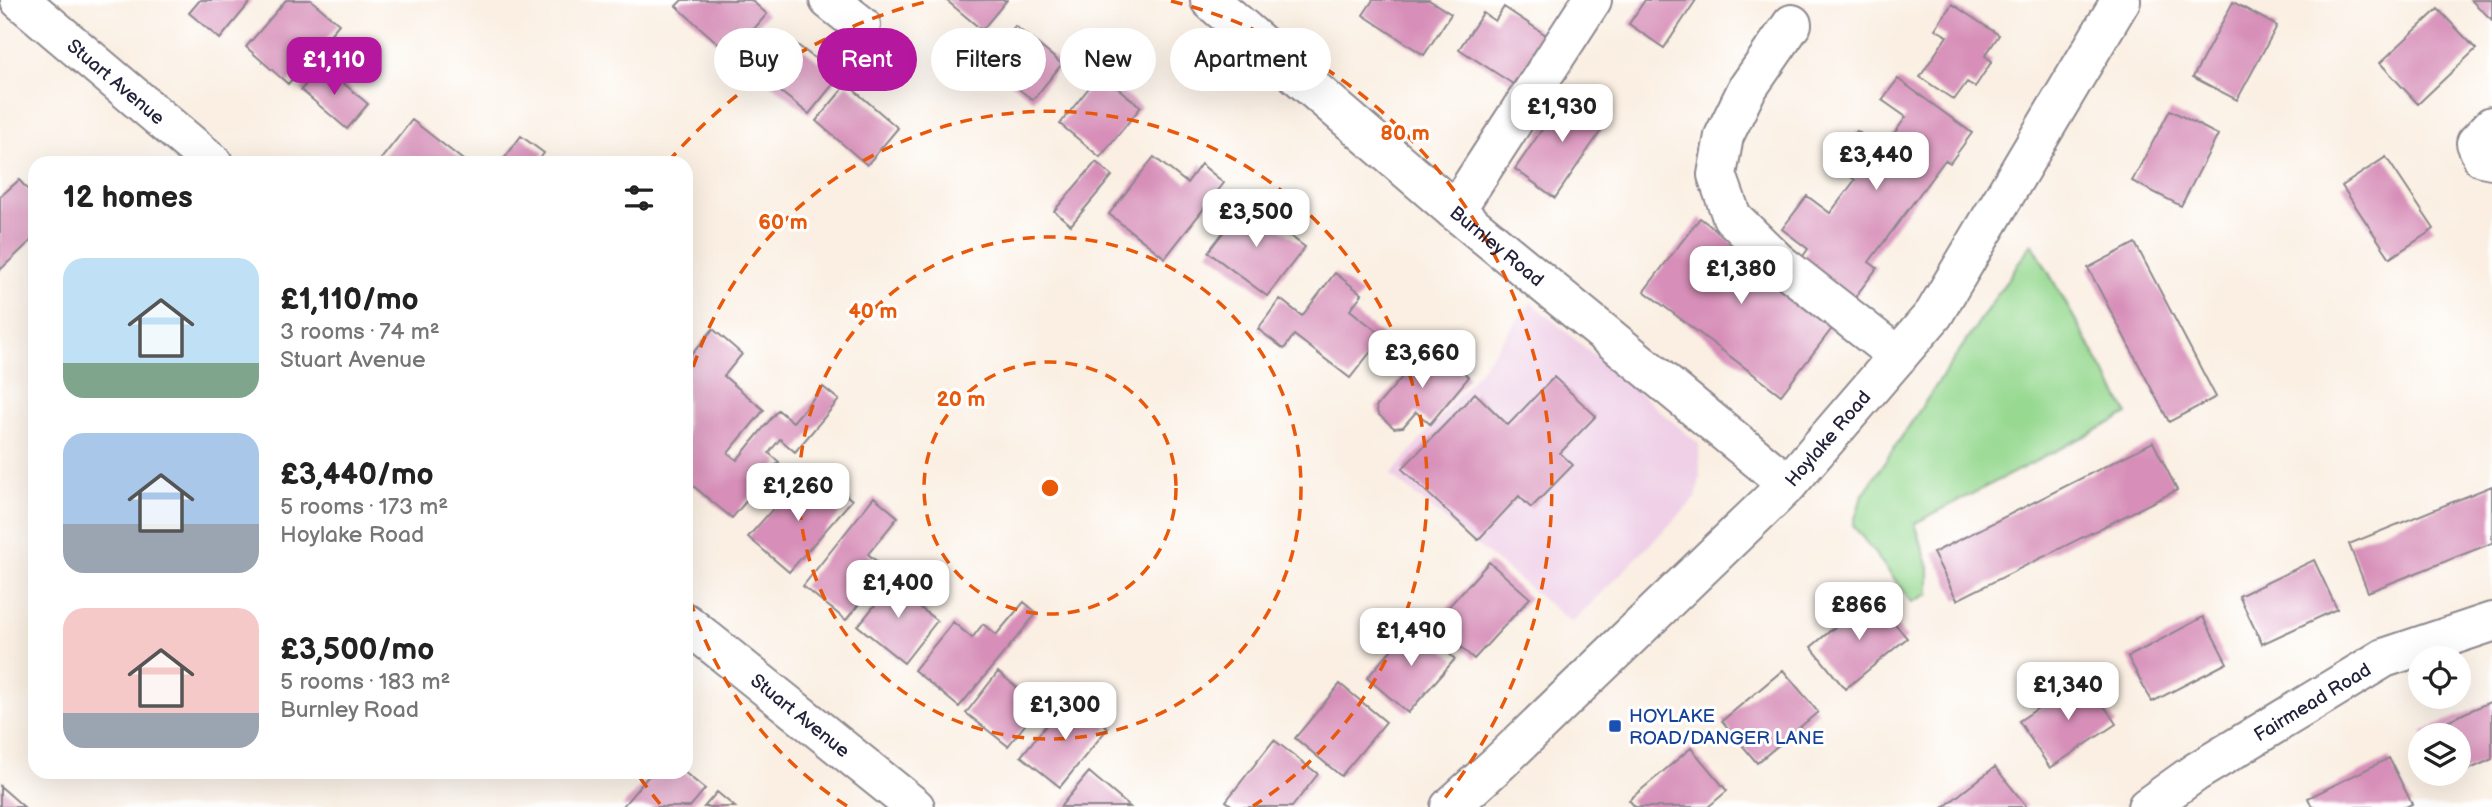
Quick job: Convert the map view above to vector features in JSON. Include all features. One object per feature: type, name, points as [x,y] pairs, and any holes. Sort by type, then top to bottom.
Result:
[{"type":"street","name":"Stuart Avenue","points":[[20,0],[205,156]]},
{"type":"street","points":[[830,0],[861,25]]},
{"type":"street","name":"Burnley Road","points":[[1210,0],[1455,211],[1788,484]]},
{"type":"street","points":[[1455,211],[1592,0]]},
{"type":"street","name":"Hoylake Road","points":[[1450,807],[1788,484],[1934,314],[2121,0]]},
{"type":"street","points":[[1792,24],[1741,101],[1724,136],[1717,174],[1732,217],[1778,262],[1898,356]]},
{"type":"street","points":[[2492,126],[2476,143],[2482,157],[2492,159]]},
{"type":"street","name":"Fairmead Road","points":[[2147,807],[2196,772],[2384,658],[2492,622]]},
{"type":"street","name":"Stuart Avenue","points":[[693,629],[915,807]]},
{"type":"shaded area","points":[[1531,302],[1699,444],[1700,478],[1696,498],[1572,623],[1391,475],[1480,370]]},
{"type":"green space","points":[[2032,243],[2128,414],[1915,523],[1929,568],[1929,594],[1912,602],[1853,525],[1862,496]]},
{"type":"building","points":[[200,0],[252,0],[220,39],[189,13]]},
{"type":"building","points":[[286,0],[311,0],[339,24],[288,84],[246,47]]},
{"type":"building","points":[[682,0],[751,0],[767,14],[755,28],[714,28],[714,40],[676,6]]},
{"type":"building","points":[[946,0],[1007,0],[984,28],[980,28]]},
{"type":"building","points":[[1373,0],[1429,0],[1451,14],[1424,55],[1363,15]]},
{"type":"building","points":[[1645,0],[1696,0],[1664,48],[1629,24]]},
{"type":"building","points":[[2471,0],[2492,0],[2492,20]]},
{"type":"building","points":[[2233,2],[2277,26],[2237,100],[2193,77]]},
{"type":"building","points":[[1952,4],[1999,35],[1985,56],[1992,61],[1975,87],[1967,82],[1954,100],[1920,77],[1947,36],[1935,29]]},
{"type":"building","points":[[1504,7],[1546,35],[1513,84],[1459,49],[1483,13],[1495,21]]},
{"type":"building","points":[[2438,9],[2476,49],[2418,104],[2380,63]]},
{"type":"building","points":[[803,49],[817,60],[817,91],[828,91],[809,114],[780,91],[803,91]]},
{"type":"building","points":[[1046,51],[1060,62],[1060,66],[1046,84]]},
{"type":"building","points":[[322,65],[368,104],[347,129],[301,90]]},
{"type":"building","points":[[1898,79],[1972,133],[1950,163],[1945,160],[1869,262],[1877,268],[1852,301],[1799,262],[1808,249],[1782,229],[1807,196],[1830,213],[1855,180],[1833,164],[1857,131],[1882,150],[1906,117],[1882,100]]},
{"type":"building","points":[[1569,90],[1609,119],[1555,198],[1515,169]]},
{"type":"building","points":[[841,91],[855,91],[898,128],[867,165],[816,121]]},
{"type":"building","points":[[1021,91],[1040,91],[1033,100]]},
{"type":"building","points":[[1086,91],[1121,91],[1141,107],[1100,157],[1060,124]]},
{"type":"building","points":[[2170,110],[2218,135],[2181,206],[2132,181]]},
{"type":"building","points":[[412,120],[458,156],[384,156]]},
{"type":"building","points":[[521,136],[544,153],[542,156],[506,156]]},
{"type":"building","points":[[1154,157],[1187,183],[1201,164],[1224,183],[1165,258],[1109,214]]},
{"type":"building","points":[[2386,157],[2434,229],[2390,258],[2342,186]]},
{"type":"building","points":[[1096,162],[1112,176],[1071,225],[1054,211]]},
{"type":"building","points":[[19,180],[28,190],[28,244],[0,270],[0,197]]},
{"type":"building","points":[[1246,203],[1305,247],[1267,296],[1208,252]]},
{"type":"building","points":[[1700,218],[1837,322],[1781,395],[1644,291]]},
{"type":"building","points":[[2135,243],[2216,397],[2169,422],[2088,268]]},
{"type":"building","points":[[1335,273],[1362,294],[1350,310],[1383,336],[1350,378],[1294,335],[1284,349],[1258,329],[1280,299],[1302,316]]},
{"type":"building","points":[[713,329],[742,354],[724,376],[764,410],[728,453],[737,460],[778,410],[793,422],[823,387],[839,400],[795,452],[780,439],[769,453],[779,462],[732,518],[693,486],[693,353]]},
{"type":"building","points":[[1430,345],[1469,377],[1430,424],[1416,412],[1403,427],[1394,428],[1378,414],[1376,407]]},
{"type":"building","points":[[1554,377],[1596,416],[1560,453],[1573,465],[1531,508],[1519,496],[1478,540],[1402,469],[1475,393],[1508,425]]},
{"type":"building","points":[[2153,442],[2177,490],[1957,600],[1933,553]]},
{"type":"building","points":[[830,481],[852,500],[789,572],[748,537],[795,484],[814,500]]},
{"type":"building","points":[[2492,486],[2492,543],[2368,592],[2349,544]]},
{"type":"building","points":[[874,497],[898,517],[868,554],[887,570],[846,620],[803,586]]},
{"type":"building","points":[[2314,560],[2337,609],[2262,644],[2239,596]]},
{"type":"building","points":[[1489,562],[1530,598],[1474,659],[1434,623]]},
{"type":"building","points":[[900,574],[921,591],[912,601],[937,621],[904,663],[858,626]]},
{"type":"building","points":[[1872,596],[1907,638],[1845,689],[1811,647]]},
{"type":"building","points":[[1024,602],[1037,613],[959,707],[914,670],[953,622],[972,638],[983,624],[996,635]]},
{"type":"building","points":[[2203,617],[2227,663],[2152,702],[2128,657]]},
{"type":"building","points":[[1414,623],[1455,659],[1408,713],[1367,678]]},
{"type":"building","points":[[1783,670],[1818,712],[1757,763],[1722,721]]},
{"type":"building","points":[[998,672],[1040,706],[1008,746],[966,713]]},
{"type":"building","points":[[2085,677],[2116,724],[2050,768],[2019,721]]},
{"type":"building","points":[[1340,684],[1386,722],[1341,776],[1295,738]]},
{"type":"building","points":[[1070,696],[1108,728],[1060,787],[1021,756]]},
{"type":"building","points":[[2492,701],[2492,759],[2471,769],[2471,723],[2442,723]]},
{"type":"building","points":[[1274,740],[1318,774],[1292,807],[1234,807],[1226,801]]},
{"type":"building","points":[[1691,748],[1727,791],[1708,807],[1635,807],[1629,800]]},
{"type":"building","points":[[2389,758],[2412,804],[2406,807],[2312,807],[2308,798]]},
{"type":"building","points":[[1995,767],[2027,807],[1944,807],[1964,791]]},
{"type":"building","points":[[1089,772],[1116,795],[1130,807],[1060,807]]},
{"type":"building","points":[[646,779],[693,779],[705,789],[690,807],[622,807]]},
{"type":"building","points":[[0,786],[24,807],[0,807]]},
{"type":"building","points":[[717,792],[735,807],[704,807]]},
{"type":"place","name":"HOYLAKE ROAD/DANGER LANE","points":[[1615,726]]}]
